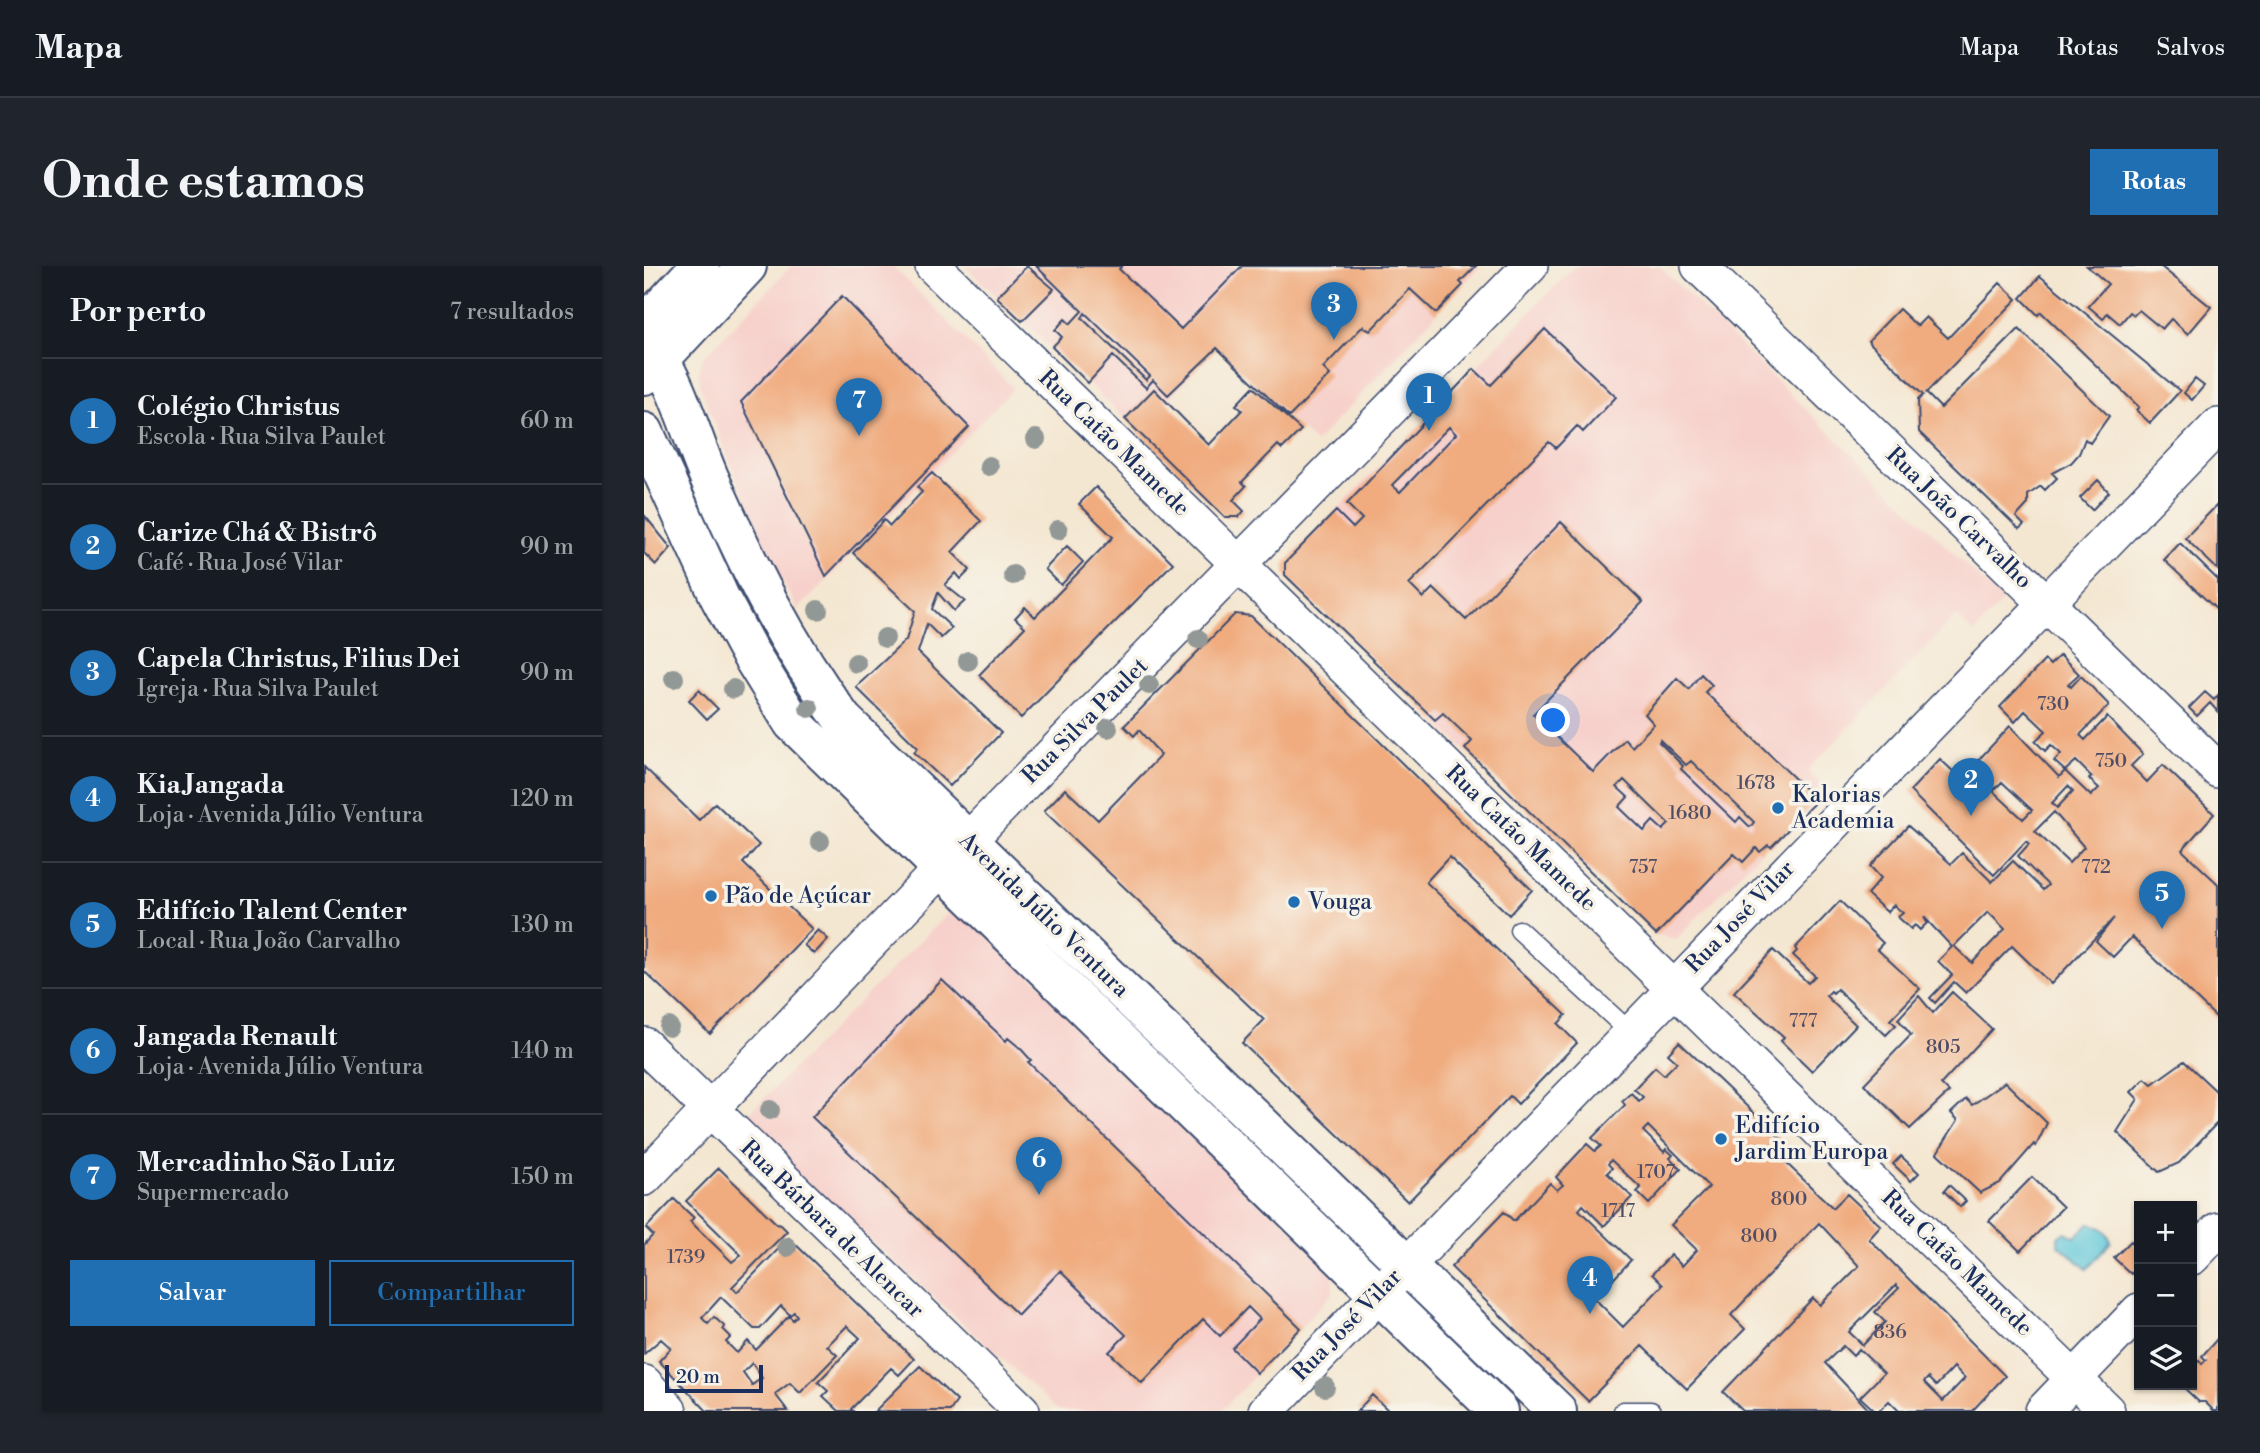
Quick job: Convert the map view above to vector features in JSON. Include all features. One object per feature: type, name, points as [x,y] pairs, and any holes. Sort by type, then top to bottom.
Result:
[{"type":"main road","points":[[648,349],[700,266]]},
{"type":"main road","points":[[648,349],[747,266]]},
{"type":"main road","name":"Avenida Júlio Ventura","points":[[648,349],[794,651],[843,720],[1557,1411]]},
{"type":"main road","name":"Avenida Júlio Ventura","points":[[644,432],[720,598],[793,723],[1499,1411]]},
{"type":"street","name":"Rua Catão Mamede","points":[[933,266],[2107,1411]]},
{"type":"street","name":"Rua Silva Paulet","points":[[644,1178],[940,869],[1530,266]]},
{"type":"street","name":"Rua João Carvalho","points":[[1699,266],[2218,770]]},
{"type":"street","name":"Rua José Vilar","points":[[1266,1411],[2045,601],[2218,426]]},
{"type":"street","name":"Rua Bárbara de Alencar","points":[[644,1045],[1022,1411]]},
{"type":"street","points":[[2197,1252],[2218,1230]]},
{"type":"street","points":[[2043,1411],[2134,1316]]},
{"type":"street","points":[[644,1382],[669,1411]]},
{"type":"lane","points":[[1519,930],[1630,1032]]},
{"type":"lane","points":[[1623,1411],[1651,1411]]},
{"type":"shaded area","points":[[791,266],[893,266],[1013,388],[798,610],[762,542],[700,386],[699,371],[703,358]]},
{"type":"shaded area","points":[[965,266],[1481,266],[1315,443],[1217,348],[1138,431]]},
{"type":"shaded area","points":[[1575,266],[1659,266],[2003,601],[1974,633],[1956,616],[1807,771],[1827,790],[1817,800],[1705,692],[1686,765],[1691,761],[1754,822],[1750,827],[1768,845],[1676,939],[1656,935],[1285,575],[1285,563]]},
{"type":"shaded area","points":[[967,913],[1333,1269],[1333,1293],[1221,1411],[1059,1411],[740,1122],[947,914]]},
{"type":"water","points":[[2089,1224],[2103,1229],[2111,1242],[2087,1269],[2058,1244],[2058,1237],[2065,1232],[2075,1237]]},
{"type":"building","points":[[1027,266],[1054,289],[1022,321],[997,297]]},
{"type":"building","points":[[1036,266],[1122,266],[1119,269],[1181,329],[1242,266],[1476,266],[1460,282],[1463,285],[1436,313],[1410,289],[1370,331],[1363,326],[1323,368],[1330,375],[1289,417],[1217,348],[1168,395],[1153,380],[1146,388],[1113,356],[1088,383],[1052,347],[1062,337],[1055,330],[1065,319],[1070,324],[1082,311]],"holes":[[[1085,313],[1150,376],[1146,380],[1082,318]]]},
{"type":"building","points":[[2087,266],[2160,266],[2211,307],[2188,334],[2171,319],[2162,329],[2139,310],[2134,315],[2130,312],[2120,324],[2107,313],[2103,319],[2088,306],[2108,284]]},
{"type":"building","points":[[2040,276],[2180,391],[2150,423],[2136,410],[2139,407],[2041,312],[2038,315],[2021,298]]},
{"type":"building","points":[[2000,283],[2017,299],[1926,393],[1941,408],[2019,329],[2109,416],[2090,443],[2085,439],[2079,454],[2071,463],[2052,473],[2057,478],[2045,490],[2041,486],[2028,495],[2028,504],[2016,517],[2024,525],[2019,529],[1919,432],[1918,400],[1923,395],[1868,341],[1899,309],[1917,326],[1926,317],[1948,338]]},
{"type":"building","points":[[842,296],[969,427],[826,576],[741,402]]},
{"type":"building","points":[[1545,329],[1616,397],[1583,432],[1577,426],[1556,448],[1549,442],[1409,584],[1423,598],[1433,588],[1466,620],[1561,522],[1643,602],[1533,714],[1593,772],[1625,739],[1632,747],[1654,724],[1645,714],[1677,678],[1689,689],[1701,674],[1712,685],[1705,692],[1817,800],[1771,847],[1768,845],[1760,852],[1756,848],[1743,862],[1734,854],[1656,935],[1465,749],[1472,741],[1443,713],[1435,720],[1285,575],[1285,563],[1336,511],[1353,528],[1362,519],[1347,504],[1474,369],[1491,385]],"holes":[[[1449,427],[1456,434],[1400,492],[1392,485]],[[1660,740],[1686,765],[1691,761],[1754,822],[1750,827],[1740,817],[1736,822],[1681,769],[1683,766]],[[1624,780],[1669,824],[1663,830],[1653,821],[1644,831],[1619,807],[1628,797],[1617,787]]]},
{"type":"building","points":[[2195,379],[2204,386],[2192,400],[2184,393]]},
{"type":"building","points":[[1253,387],[1301,430],[1282,449],[1278,445],[1242,482],[1246,486],[1233,500],[1244,511],[1239,517],[1225,517],[1125,419],[1154,389],[1209,445],[1242,410],[1236,405]]},
{"type":"building","points":[[932,473],[981,521],[952,552],[970,570],[961,579],[956,573],[945,585],[965,601],[954,611],[938,593],[932,609],[952,628],[941,638],[927,624],[918,652],[1001,733],[950,786],[914,752],[918,748],[856,687],[906,640],[915,611],[853,553],[884,520],[890,526],[922,492],[917,487]]},
{"type":"building","points":[[2098,480],[2109,492],[2092,510],[2080,498]]},
{"type":"building","points":[[1096,487],[1173,563],[1021,718],[979,675],[1025,627],[1015,618],[1025,607],[1035,617],[1113,537],[1079,504]]},
{"type":"building","points":[[2218,504],[2218,570],[2185,538]]},
{"type":"building","points":[[645,516],[671,548],[656,565],[644,553]]},
{"type":"building","points":[[2180,543],[2218,580],[2218,611],[2164,560]]},
{"type":"building","points":[[1067,546],[1083,562],[1061,585],[1045,569]]},
{"type":"building","name":"Vouga","points":[[1235,614],[1251,616],[1532,890],[1509,915],[1449,857],[1426,882],[1566,1015],[1558,1024],[1577,1043],[1518,1104],[1510,1096],[1408,1202],[1242,1043],[1264,1020],[1044,811],[1065,789],[1098,820],[1161,755],[1139,730],[1134,736],[1124,726]]},
{"type":"building","points":[[2060,655],[2079,674],[2068,684],[2071,687],[2081,676],[2109,705],[2080,735],[2085,740],[2107,717],[2143,754],[2131,766],[2147,782],[2163,765],[2214,814],[2182,850],[2218,884],[2218,1019],[2132,937],[2113,957],[2096,941],[2114,918],[2051,984],[2012,946],[1966,993],[1954,982],[1935,1003],[1930,998],[1952,975],[1938,961],[1952,947],[1924,917],[1927,923],[1920,930],[1915,925],[1911,929],[1898,917],[1903,913],[1894,905],[1887,912],[1867,894],[1881,878],[1870,866],[1908,826],[1951,864],[1962,853],[1992,882],[2013,861],[2043,890],[2048,885],[2018,856],[2029,844],[2026,841],[1994,875],[1910,791],[1940,759],[1958,776],[1968,767],[1970,769],[2010,726],[2059,777],[2065,771],[2054,761],[2061,754],[2051,745],[2045,751],[2035,741],[2046,731],[2025,711],[2015,722],[2000,707],[2045,660],[2050,665]],"holes":[[[2076,761],[2099,788],[2091,796],[2065,771]],[[2002,782],[2032,810],[2023,819],[1993,791]],[[2068,786],[2073,791],[2057,808],[2052,803]],[[2054,812],[2084,847],[2069,863],[2035,831]],[[1988,912],[2005,929],[1972,963],[1954,946]]]},
{"type":"building","points":[[699,690],[718,709],[707,719],[689,700]]},
{"type":"building","points":[[2205,692],[2214,700],[2218,695],[2218,712],[2210,703],[2197,716],[2189,708]]},
{"type":"building","name":"Pão de Açúcar","points":[[644,767],[699,820],[715,803],[759,845],[743,863],[812,929],[710,1034],[644,971]]},
{"type":"building","points":[[1840,901],[1883,943],[1877,949],[1920,989],[1890,1020],[1896,1025],[1886,1035],[1837,989],[1833,993],[1831,991],[1826,996],[1856,1025],[1812,1071],[1781,1041],[1784,1037],[1734,992],[1773,950],[1808,983],[1815,976],[1793,955],[1797,951],[1795,948]]},
{"type":"building","points":[[818,930],[828,939],[814,954],[804,945]]},
{"type":"building","points":[[942,980],[1006,1041],[1008,1038],[1020,1048],[1031,1060],[1028,1062],[1301,1328],[1257,1373],[1232,1348],[1260,1319],[1248,1307],[1220,1336],[1203,1319],[1142,1383],[1109,1352],[1126,1335],[1060,1271],[1018,1315],[812,1117]]},
{"type":"building","points":[[1952,992],[1992,1029],[1941,1084],[1949,1092],[1910,1129],[1864,1084],[1911,1035],[1898,1019],[1919,996],[1933,1013]]},
{"type":"building","points":[[1679,1042],[1794,1151],[1784,1161],[1833,1208],[1847,1194],[1881,1226],[1869,1239],[2005,1376],[1972,1411],[1899,1411],[1889,1401],[1879,1411],[1875,1411],[1860,1397],[1884,1373],[1859,1349],[1853,1356],[1843,1346],[1825,1363],[1870,1411],[1743,1411],[1723,1392],[1813,1298],[1820,1305],[1859,1266],[1819,1223],[1731,1315],[1745,1329],[1687,1389],[1642,1346],[1588,1401],[1451,1267],[1504,1212],[1514,1221],[1550,1183],[1557,1190],[1563,1185],[1556,1177],[1587,1144],[1595,1151],[1601,1146],[1592,1138],[1625,1105],[1622,1101],[1631,1093],[1639,1101],[1643,1097],[1634,1089],[1655,1067],[1664,1075],[1677,1062],[1668,1054]],"holes":[[[1648,1126],[1709,1187],[1671,1225],[1697,1250],[1682,1266],[1671,1255],[1652,1274],[1663,1285],[1623,1327],[1595,1299],[1631,1260],[1579,1210],[1583,1205],[1604,1226],[1632,1197],[1607,1173],[1612,1168],[1608,1164],[1611,1160],[1641,1188],[1637,1192],[1649,1204],[1681,1169],[1670,1158],[1673,1155],[1666,1149],[1664,1152],[1643,1131]],[[1896,1285],[1899,1288],[1875,1312],[1885,1322],[1863,1345],[1849,1332]],[[1954,1367],[1965,1378],[1943,1401],[1924,1382],[1928,1378],[1936,1386]]]},
{"type":"building","points":[[2184,1061],[2218,1093],[2218,1122],[2179,1163],[2159,1172],[2117,1132],[2138,1099],[2131,1092],[2145,1078],[2152,1084]]},
{"type":"building","points":[[2005,1082],[2047,1123],[2036,1146],[2034,1144],[2000,1183],[1980,1193],[1937,1153],[1958,1120],[1951,1113],[1966,1099],[1972,1105]]},
{"type":"building","points":[[1901,1156],[1919,1173],[1911,1181],[1893,1164]]},
{"type":"building","points":[[719,1168],[787,1231],[732,1287],[737,1292],[789,1238],[914,1359],[899,1375],[891,1368],[851,1409],[853,1411],[839,1411],[823,1396],[828,1391],[818,1382],[860,1338],[847,1326],[827,1346],[837,1355],[800,1393],[790,1383],[775,1394],[788,1411],[707,1411],[659,1361],[671,1348],[661,1339],[644,1354],[644,1245],[653,1235],[646,1228],[674,1199],[694,1218],[690,1221],[732,1262],[741,1255],[686,1201]],"holes":[[[721,1297],[754,1329],[760,1329],[781,1306],[790,1315],[794,1312],[797,1316],[793,1320],[789,1316],[756,1350],[748,1341],[737,1353],[726,1342],[731,1337],[723,1329],[725,1327],[714,1317],[708,1324],[702,1318]],[[752,1363],[762,1378],[752,1385],[743,1372]]]},
{"type":"building","points":[[2032,1177],[2063,1207],[2020,1251],[1989,1221]]},
{"type":"building","points":[[1949,1185],[1966,1201],[1960,1207],[1944,1191]]},
{"type":"building","points":[[2131,1241],[2134,1244],[2134,1271],[2131,1274],[2114,1258]]},
{"type":"building","points":[[2218,1338],[2218,1411],[2214,1411],[2205,1402],[2199,1402],[2186,1390],[2197,1390],[2197,1361],[2202,1364],[2206,1360],[2202,1356]]},
{"type":"building","points":[[920,1366],[957,1401],[950,1411],[875,1411]]},
{"type":"building","points":[[1372,1395],[1389,1411],[1357,1411]]},
{"type":"place","name":"Capela Christus, Filius Dei","points":[[1334,340]]},
{"type":"place","name":"Colégio Christus","points":[[1429,431]]},
{"type":"place","name":"Mercadinho São Luiz","points":[[859,436]]},
{"type":"place","name":"Kalorias Academia","points":[[1778,808]]},
{"type":"place","name":"Carize Chá & Bistrô","points":[[1971,816]]},
{"type":"place","name":"Pão de Açúcar","points":[[711,896]]},
{"type":"place","name":"Vouga","points":[[1294,902]]},
{"type":"place","name":"Edifício Talent Center","points":[[2162,929]]},
{"type":"place","name":"Edifício Jardim Europa","points":[[1721,1139]]},
{"type":"place","name":"Jangada Renault","points":[[1039,1195]]},
{"type":"place","name":"Kia Jangada","points":[[1590,1314]]}]
